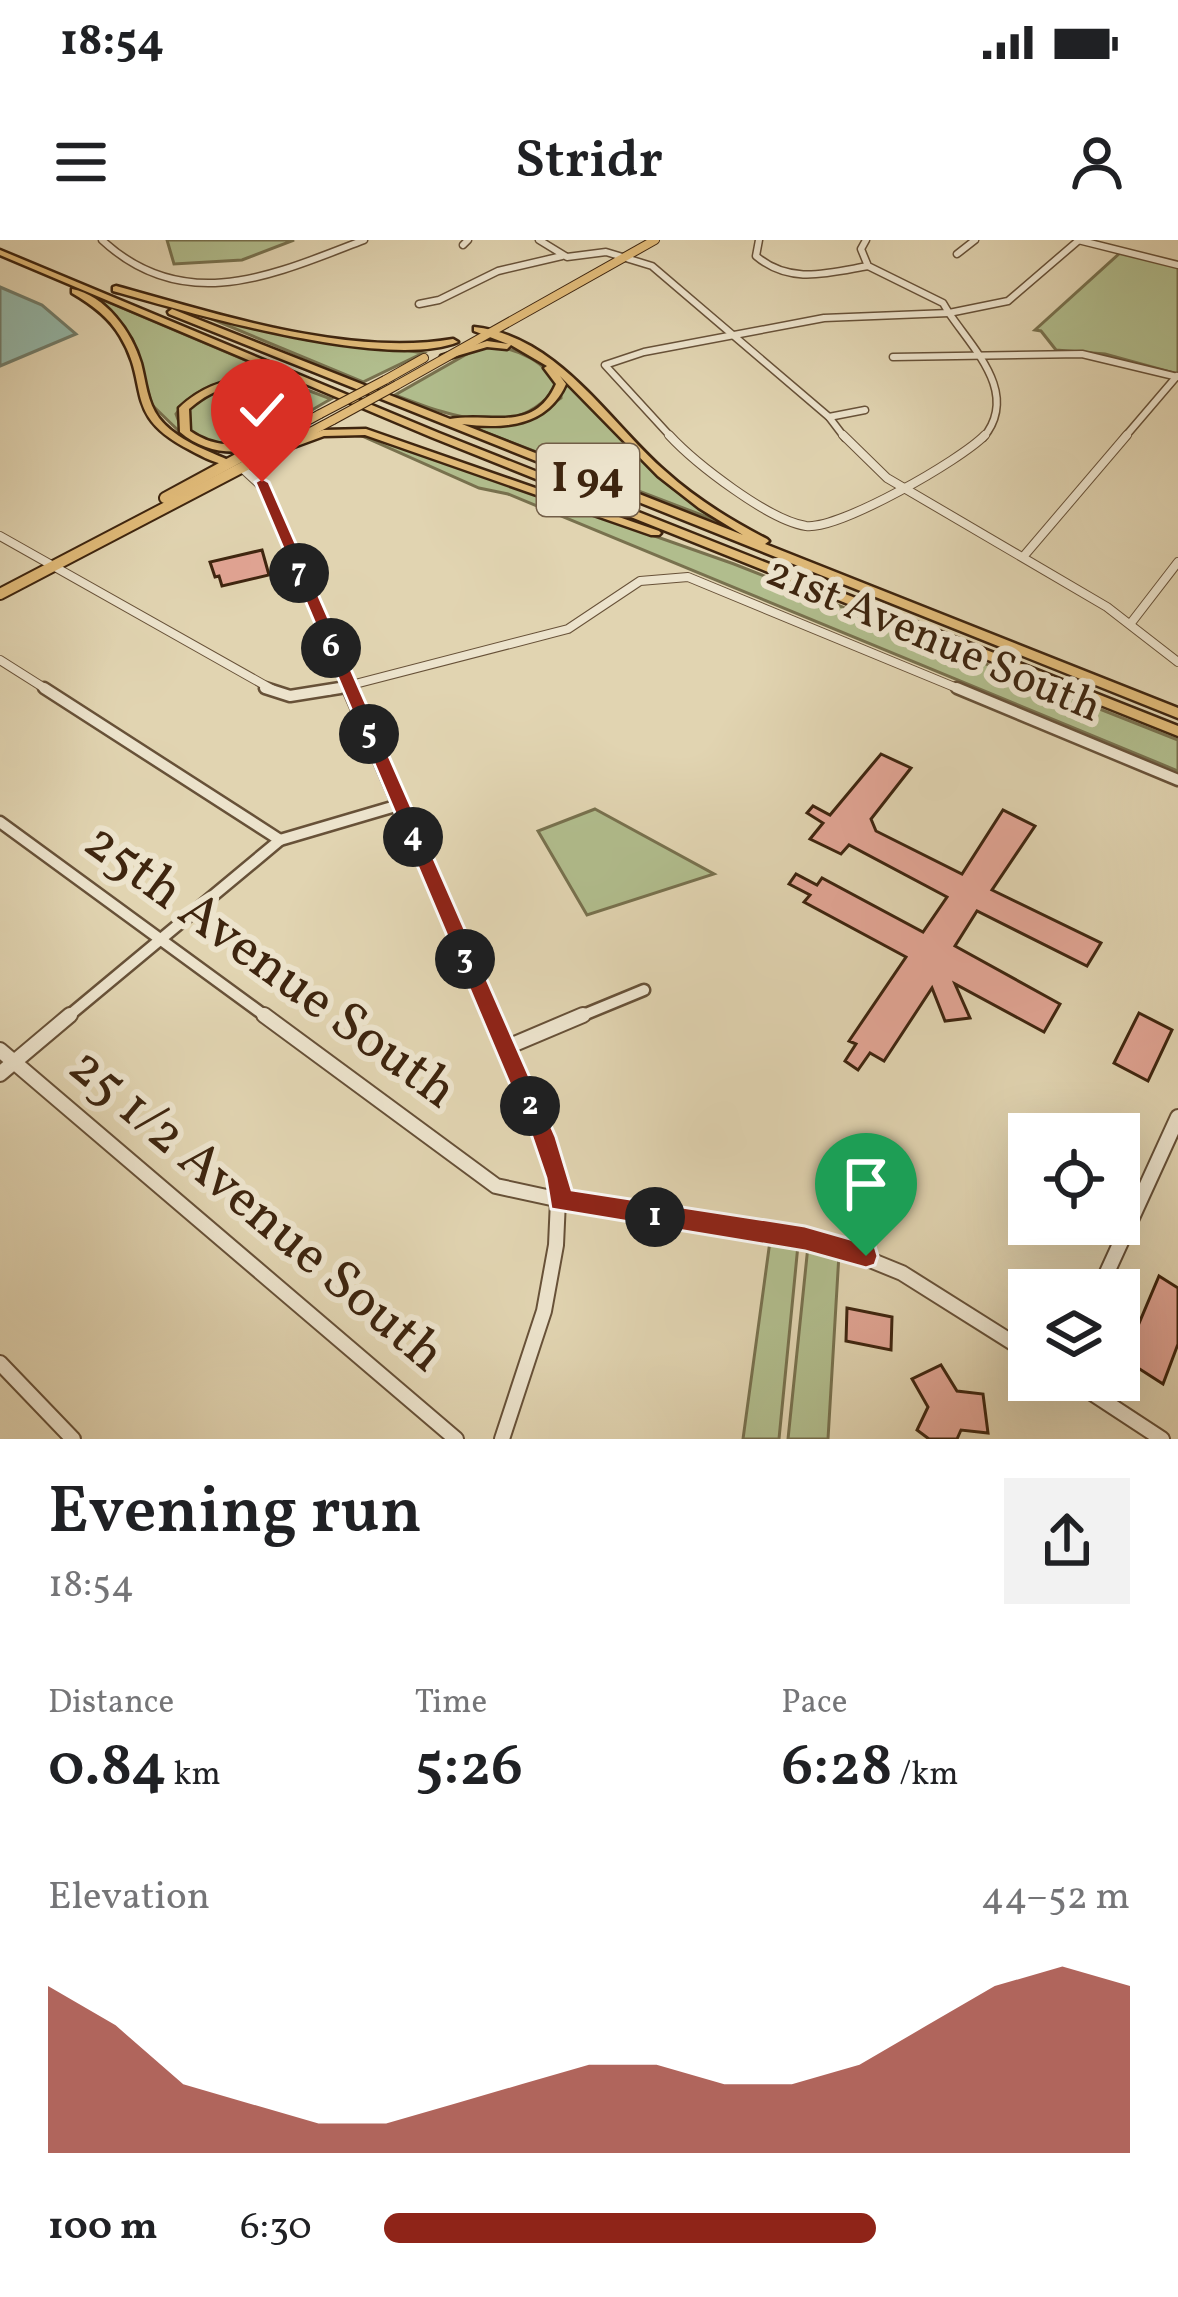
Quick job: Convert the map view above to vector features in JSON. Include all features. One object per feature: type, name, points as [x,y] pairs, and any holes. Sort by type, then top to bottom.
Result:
[{"type":"highway","name":"I 94","points":[[0,241],[1178,713]]},
{"type":"highway","name":"I 94","points":[[0,252],[874,612],[1178,731]]},
{"type":"highway","points":[[14,258],[83,296],[116,322],[128,340],[144,403],[156,421],[178,439],[235,466]]},
{"type":"highway","points":[[116,289],[227,320],[304,333],[413,349],[452,343]]},
{"type":"highway","points":[[483,331],[560,368],[645,459],[694,500],[746,533],[918,612]]},
{"type":"highway","points":[[421,413],[497,423],[538,413],[559,394],[561,384],[554,371],[504,345],[487,344],[446,356]]},
{"type":"highway","points":[[334,392],[290,380],[248,379],[205,391],[184,408],[185,432],[212,448],[234,451],[323,433],[367,432],[874,612]]},
{"type":"main road","points":[[270,447],[397,385],[638,240]]},
{"type":"main road","points":[[0,594],[270,447],[320,414],[655,240]]},
{"type":"street","points":[[101,240],[117,254],[201,287],[226,287],[277,274],[364,240]]},
{"type":"street","points":[[539,240],[562,256]]},
{"type":"street","points":[[759,240],[756,256],[786,274],[820,275],[868,266],[926,292],[947,311],[998,394],[995,424],[982,440],[946,465],[813,527],[794,523],[698,466],[604,368],[614,360],[733,335],[864,314],[947,311],[1009,300],[1078,240],[1178,265]]},
{"type":"street","points":[[866,240],[861,250],[868,266]]},
{"type":"street","points":[[957,254],[975,240]]},
{"type":"street","points":[[346,246],[364,251]]},
{"type":"street","points":[[419,304],[439,300],[495,272],[562,256],[625,256],[666,276],[829,417],[853,448],[903,487],[1131,623],[1178,662]]},
{"type":"street","points":[[277,274],[286,284]]},
{"type":"street","points":[[893,357],[1099,355],[1178,377],[1023,557]]},
{"type":"street","points":[[829,417],[866,410]]},
{"type":"street","points":[[235,466],[269,493],[559,1178],[561,1220],[544,1310],[502,1439]]},
{"type":"street","points":[[0,536],[267,689],[290,696],[349,687]]},
{"type":"street","points":[[1131,623],[1178,562]]},
{"type":"street","name":"21st Avenue South","points":[[349,687],[568,629],[624,588],[659,577],[688,577],[1178,780]]},
{"type":"street","points":[[0,660],[280,840]]},
{"type":"street","points":[[0,1074],[280,840],[399,805]]},
{"type":"street","name":"25th Avenue South","points":[[0,822],[496,1186],[831,1244],[902,1273],[1008,1340]]},
{"type":"street","points":[[505,1048],[644,990]]},
{"type":"street","name":"25 1/2 Avenue South","points":[[0,1050],[456,1439]]},
{"type":"street","points":[[1109,1269],[1178,1117]]},
{"type":"street","points":[[0,1363],[73,1439]]},
{"type":"street","points":[[1104,1401],[1162,1439]]},
{"type":"green space","points":[[167,240],[294,240],[242,260],[174,264]]},
{"type":"green space","points":[[1121,252],[1178,266],[1178,374],[1105,354],[1056,350],[1035,330]]},
{"type":"green space","points":[[99,298],[278,374],[222,382],[197,393],[176,414],[184,436],[152,405],[133,341]]},
{"type":"green space","points":[[200,314],[226,321],[423,353],[363,382]]},
{"type":"green space","points":[[492,346],[531,358],[556,387],[540,404],[501,419],[459,416],[395,395],[474,350]]},
{"type":"green space","points":[[561,375],[672,488],[733,527],[474,428],[533,417],[561,398]]},
{"type":"green space","points":[[281,380],[331,399],[242,443],[206,440],[188,429],[186,412],[218,390]]},
{"type":"green space","points":[[360,435],[734,564],[1178,740],[1178,771],[508,494],[479,488]]},
{"type":"green space","points":[[595,809],[714,874],[587,915],[538,831]]},
{"type":"green space","points":[[770,1241],[798,1245],[779,1439],[743,1439]]},
{"type":"green space","points":[[808,1246],[839,1254],[828,1439],[788,1439]]},
{"type":"shaded area","points":[[0,287],[42,305],[76,334],[0,366]]},
{"type":"building","points":[[262,550],[269,575],[222,586],[219,576],[215,577],[210,562]]},
{"type":"building","points":[[881,754],[911,768],[871,819],[876,831],[962,874],[1003,810],[1035,826],[992,890],[1101,943],[1087,966],[977,911],[955,946],[1060,1004],[1044,1032],[955,984],[970,1018],[945,1021],[932,988],[884,1061],[870,1053],[858,1070],[845,1061],[856,1044],[849,1041],[906,957],[804,902],[810,895],[789,884],[796,874],[817,885],[822,878],[923,932],[947,897],[849,845],[841,854],[810,839],[823,823],[807,813],[813,806],[830,815]]},
{"type":"building","points":[[1139,1013],[1172,1030],[1148,1081],[1114,1063]]},
{"type":"building","points":[[1159,1276],[1178,1288],[1178,1344],[1163,1384],[1140,1369],[1140,1321]]},
{"type":"building","points":[[847,1308],[892,1317],[891,1350],[846,1341]]},
{"type":"building","points":[[941,1365],[957,1391],[983,1394],[988,1433],[961,1430],[957,1439],[929,1439],[917,1430],[928,1407],[912,1379]]},
{"type":"route","points":[[262,482],[544,1137],[559,1178],[560,1200],[805,1239],[866,1256]]}]
